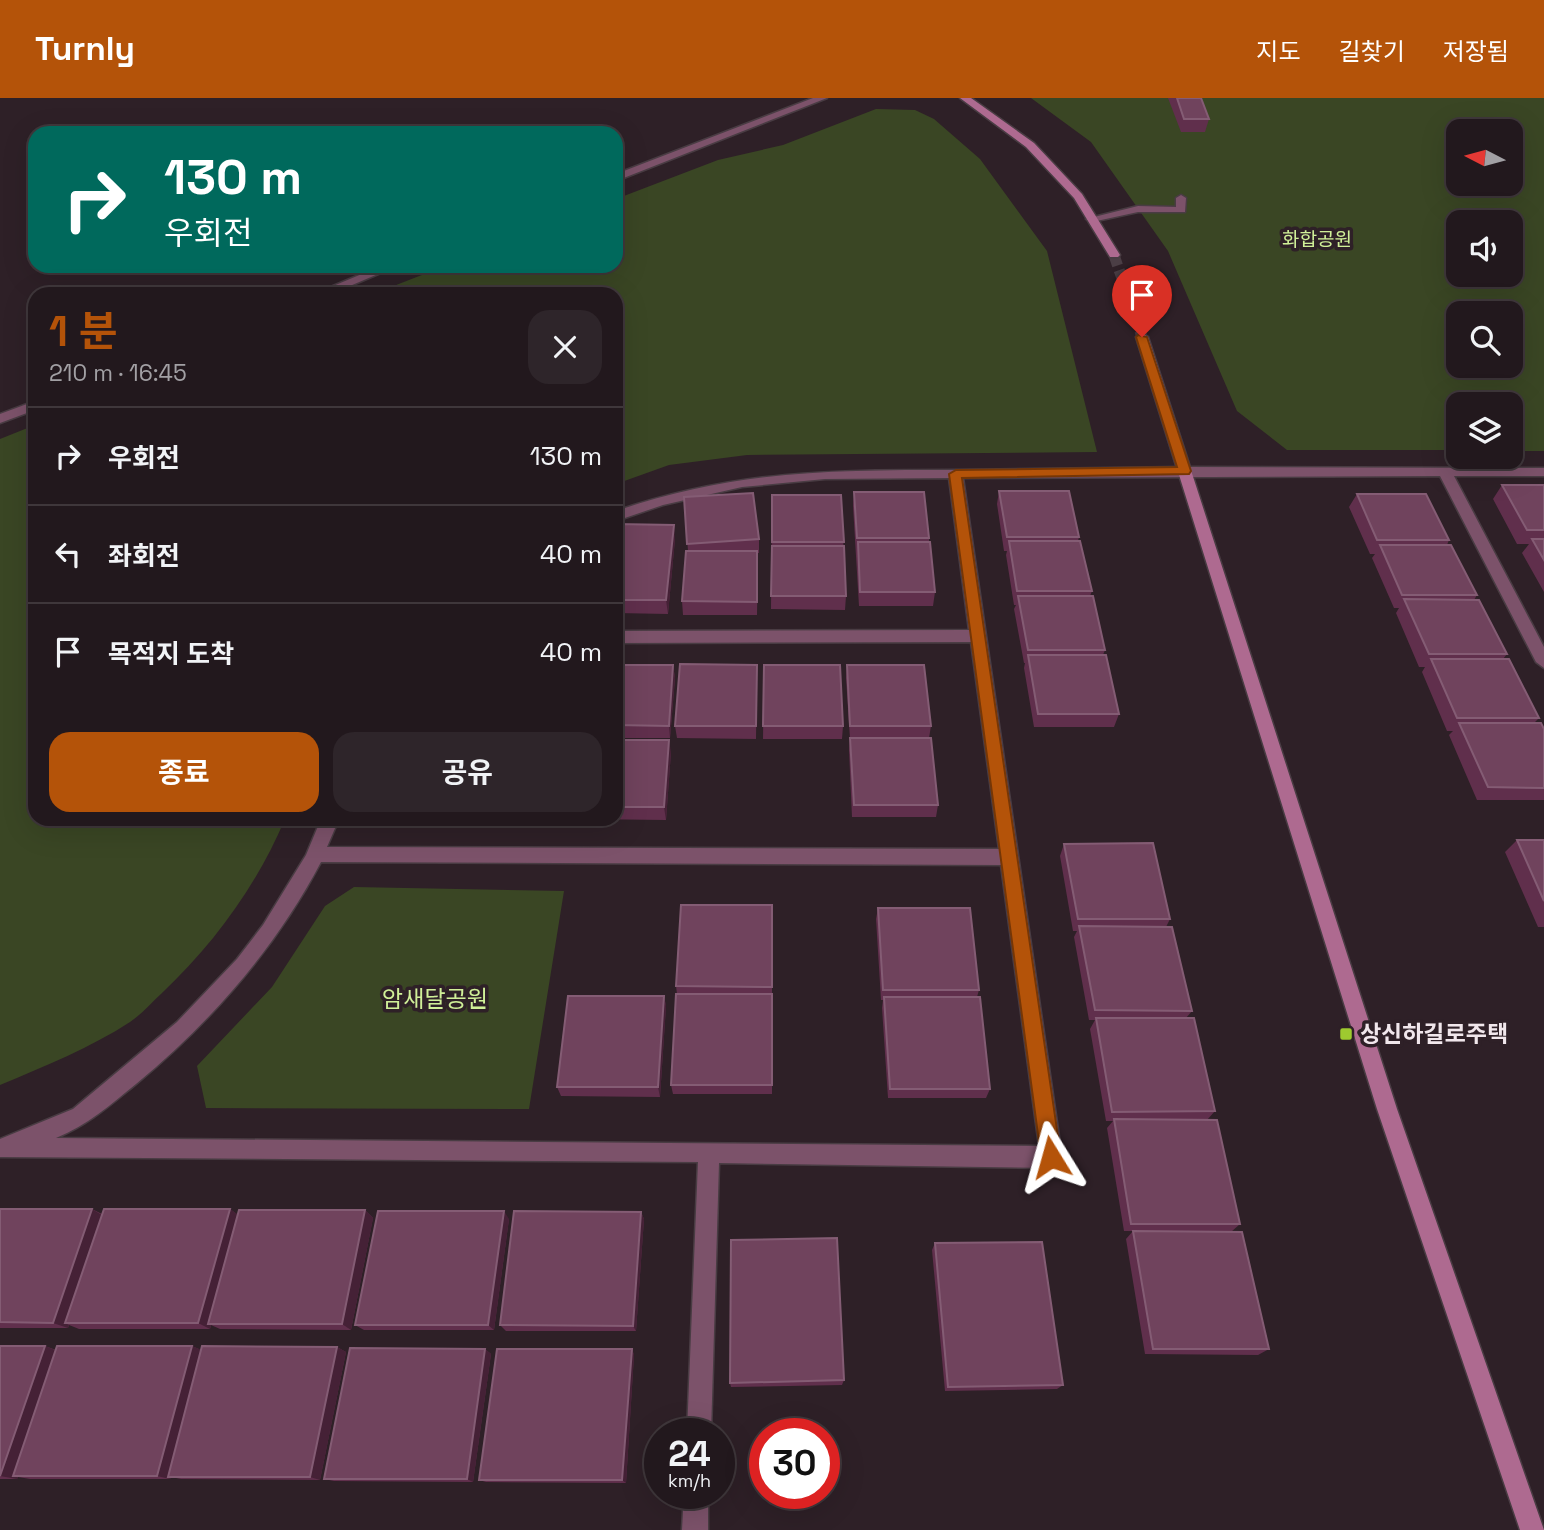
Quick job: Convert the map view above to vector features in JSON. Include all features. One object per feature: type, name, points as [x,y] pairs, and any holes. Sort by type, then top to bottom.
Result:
[{"type":"street","points":[[623,175],[822,98]]},
{"type":"street","points":[[965,98],[1030,145],[1078,196],[1114,255]]},
{"type":"street","points":[[1092,219],[1138,209],[1181,210],[1181,198]]},
{"type":"street","points":[[338,287],[373,273]]},
{"type":"street","points":[[1142,337],[1387,1109],[1533,1530]]},
{"type":"street","points":[[0,419],[28,408]]},
{"type":"street","points":[[1445,472],[1536,631],[1544,662]]},
{"type":"street","points":[[623,513],[713,486],[835,473],[1544,472]]},
{"type":"street","points":[[2,1148],[1051,1157],[956,474]]},
{"type":"street","points":[[623,637],[978,636]]},
{"type":"street","points":[[2,1148],[75,1119],[161,1050],[222,993],[293,895],[317,855],[327,826]]},
{"type":"street","points":[[317,855],[1008,857]]},
{"type":"street","points":[[700,1418],[709,1152]]},
{"type":"street","points":[[695,1530],[696,1509]]},
{"type":"green space","name":"화합공원","points":[[1031,98],[1544,98],[1544,451],[1523,451],[1523,392],[1446,392],[1446,450],[1287,450],[1237,411],[1168,251],[1091,142]]},
{"type":"green space","points":[[876,109],[915,110],[934,119],[980,159],[1047,251],[1097,452],[747,455],[669,465],[623,481],[623,287],[391,287],[427,273],[623,273],[623,196],[718,160],[783,145]]},
{"type":"green space","points":[[28,428],[28,826],[282,826],[247,890],[216,934],[143,1012],[100,1040],[0,1085],[0,439]]},
{"type":"green space","name":"암새달공원","points":[[354,887],[564,891],[529,1109],[206,1108],[197,1066],[272,987],[325,906]]},
{"type":"building","points":[[1177,98],[1201,98],[1209,119],[1184,119]]},
{"type":"building","points":[[1502,485],[1544,485],[1544,530],[1527,530]]},
{"type":"building","points":[[999,491],[1069,491],[1079,537],[1007,537]]},
{"type":"building","points":[[854,492],[924,492],[929,538],[857,538]]},
{"type":"building","points":[[753,493],[759,539],[687,544],[684,497]]},
{"type":"building","points":[[1357,494],[1426,494],[1449,540],[1377,540]]},
{"type":"building","points":[[772,495],[841,495],[844,542],[772,542]]},
{"type":"building","points":[[623,524],[674,525],[666,600],[623,600]]},
{"type":"building","points":[[1532,539],[1544,539],[1544,560]]},
{"type":"building","points":[[1009,541],[1080,541],[1092,591],[1017,591]]},
{"type":"building","points":[[858,542],[930,542],[935,592],[860,592]]},
{"type":"building","points":[[1380,545],[1451,545],[1477,595],[1402,595]]},
{"type":"building","points":[[772,546],[844,546],[846,596],[771,596]]},
{"type":"building","points":[[686,551],[757,551],[757,602],[682,601]]},
{"type":"building","points":[[1018,596],[1093,596],[1105,650],[1028,650]]},
{"type":"building","points":[[1404,599],[1479,600],[1507,654],[1429,654]]},
{"type":"building","points":[[1028,655],[1106,655],[1119,714],[1038,714]]},
{"type":"building","points":[[1431,659],[1509,659],[1539,718],[1457,718]]},
{"type":"building","points":[[680,664],[757,665],[756,726],[675,726]]},
{"type":"building","points":[[623,665],[673,665],[669,726],[623,725]]},
{"type":"building","points":[[764,665],[840,665],[843,726],[763,726]]},
{"type":"building","points":[[847,665],[924,665],[931,726],[850,726]]},
{"type":"building","points":[[1459,723],[1541,723],[1544,729],[1544,788],[1488,787]]},
{"type":"building","points":[[850,738],[931,738],[938,805],[854,805]]},
{"type":"building","points":[[623,740],[669,740],[664,807],[623,807]]},
{"type":"building","points":[[1517,840],[1544,840],[1544,901]]},
{"type":"building","points":[[1153,843],[1170,919],[1078,919],[1064,844]]},
{"type":"building","points":[[681,905],[772,905],[772,987],[676,986]]},
{"type":"building","points":[[878,908],[970,908],[979,990],[883,990]]},
{"type":"building","points":[[1079,926],[1172,927],[1192,1011],[1095,1010]]},
{"type":"building","points":[[676,994],[772,994],[772,1085],[671,1085]]},
{"type":"building","points":[[568,996],[664,996],[658,1087],[557,1087]]},
{"type":"building","points":[[884,997],[980,997],[990,1089],[890,1089]]},
{"type":"building","points":[[1096,1018],[1194,1018],[1215,1111],[1112,1112]]},
{"type":"building","points":[[1114,1119],[1217,1120],[1240,1224],[1131,1224]]},
{"type":"building","points":[[0,1209],[92,1209],[53,1323],[0,1322]]},
{"type":"building","points":[[104,1209],[230,1209],[198,1323],[65,1323]]},
{"type":"building","points":[[239,1210],[365,1210],[342,1324],[208,1324]]},
{"type":"building","points":[[378,1211],[504,1211],[488,1325],[355,1325]]},
{"type":"building","points":[[514,1211],[641,1212],[633,1326],[500,1325]]},
{"type":"building","points":[[1133,1231],[1242,1232],[1269,1349],[1153,1349]]},
{"type":"building","points":[[837,1238],[844,1380],[730,1383],[731,1240]]},
{"type":"building","points":[[1042,1242],[1063,1385],[948,1387],[935,1243]]},
{"type":"building","points":[[0,1346],[45,1346],[0,1476]]},
{"type":"building","points":[[57,1346],[192,1346],[157,1476],[13,1476]]},
{"type":"building","points":[[202,1346],[337,1347],[310,1477],[168,1477]]},
{"type":"building","points":[[350,1348],[485,1349],[467,1479],[324,1479]]},
{"type":"building","points":[[497,1349],[632,1349],[622,1480],[479,1480]]},
{"type":"tunnel","points":[[1114,255],[1142,337]]},
{"type":"place","name":"상신하길로주택","points":[[1346,1034]]},
{"type":"route","points":[[1051,1157],[956,474],[1185,471],[1142,337]]}]
